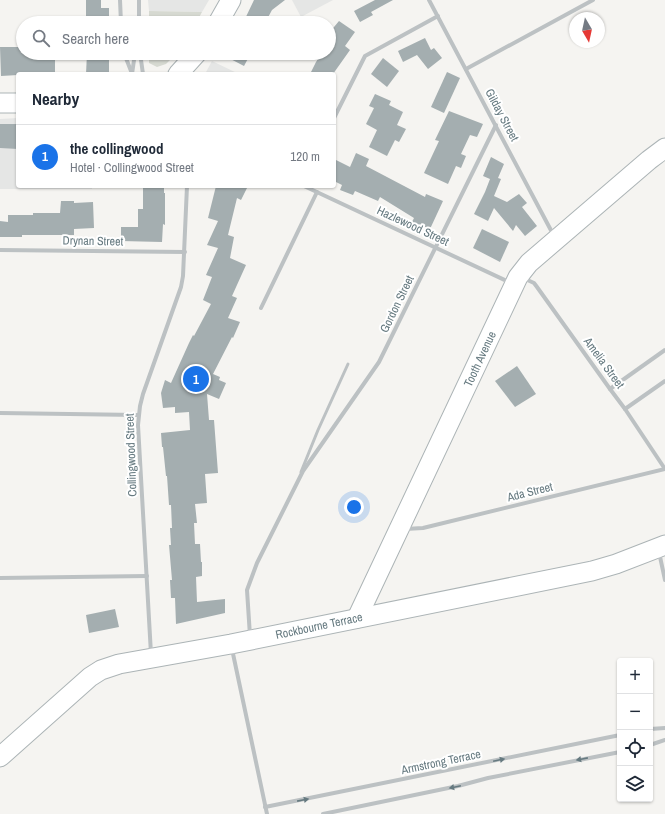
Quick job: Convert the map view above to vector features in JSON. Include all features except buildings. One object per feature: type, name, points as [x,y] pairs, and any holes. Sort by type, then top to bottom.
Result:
[{"type":"street","points":[[120,0],[120,16]]},
{"type":"street","points":[[139,0],[139,16]]},
{"type":"street","points":[[222,16],[231,0]]},
{"type":"street","name":"Gilday Street","points":[[430,0],[556,240]]},
{"type":"street","points":[[466,69],[593,0]]},
{"type":"street","points":[[336,114],[365,56],[438,16]]},
{"type":"street","points":[[127,60],[132,72]]},
{"type":"street","points":[[132,72],[134,60]]},
{"type":"street","points":[[141,60],[143,72]]},
{"type":"street","points":[[180,72],[191,60]]},
{"type":"street","points":[[192,72],[200,60]]},
{"type":"street","points":[[0,103],[16,103]]},
{"type":"street","name":"Gordon Street","points":[[250,640],[247,590],[257,563],[297,481],[318,447],[379,362],[496,125]]},
{"type":"street","name":"Tooth Avenue","points":[[357,618],[517,281],[529,263],[665,148]]},
{"type":"street","name":"Collingwood Street","points":[[151,658],[138,415],[143,394],[181,287],[185,252],[187,188]]},
{"type":"street","name":"Hazlewood Street","points":[[308,188],[436,248],[517,281]]},
{"type":"street","points":[[261,308],[317,192]]},
{"type":"street","name":"Drynan Street","points":[[0,250],[185,252]]},
{"type":"street","name":"Amelia Street","points":[[517,281],[534,283],[625,408],[665,469]]},
{"type":"street","points":[[610,389],[665,350]]},
{"type":"street","points":[[625,408],[665,381]]},
{"type":"street","points":[[0,413],[138,415]]},
{"type":"street","name":"Ada Street","points":[[399,529],[423,528],[665,469]]},
{"type":"street","points":[[662,547],[665,580]]},
{"type":"street","name":"Rockbourne Terrace","points":[[0,757],[96,673],[119,664],[231,644],[592,571],[662,547]]},
{"type":"street","points":[[0,578],[147,576]]},
{"type":"street","points":[[231,644],[267,814]]},
{"type":"street","points":[[653,729],[665,728]]},
{"type":"street","name":"Armstrong Terrace","points":[[265,807],[617,736]]},
{"type":"street","points":[[653,744],[665,740]]},
{"type":"street","points":[[323,814],[458,786],[488,778],[617,753]]},
{"type":"lane","name":"Gordon Street","points":[[297,481],[348,364]]},
{"type":"shaded area","points":[[148,0],[209,0],[202,12],[149,11]]},
{"type":"shaded area","points":[[292,0],[333,0],[303,16],[300,16]]},
{"type":"shaded area","points":[[149,11],[202,12],[200,16],[149,16]]},
{"type":"shaded area","points":[[149,60],[170,60],[166,64],[157,67],[149,63]]},
{"type":"shaded area","points":[[212,61],[235,72],[206,72]]},
{"type":"shaded area","points":[[16,118],[16,188],[92,189],[0,189],[0,119]]},
{"type":"place","name":"the collingwood","points":[[196,379]]}]
